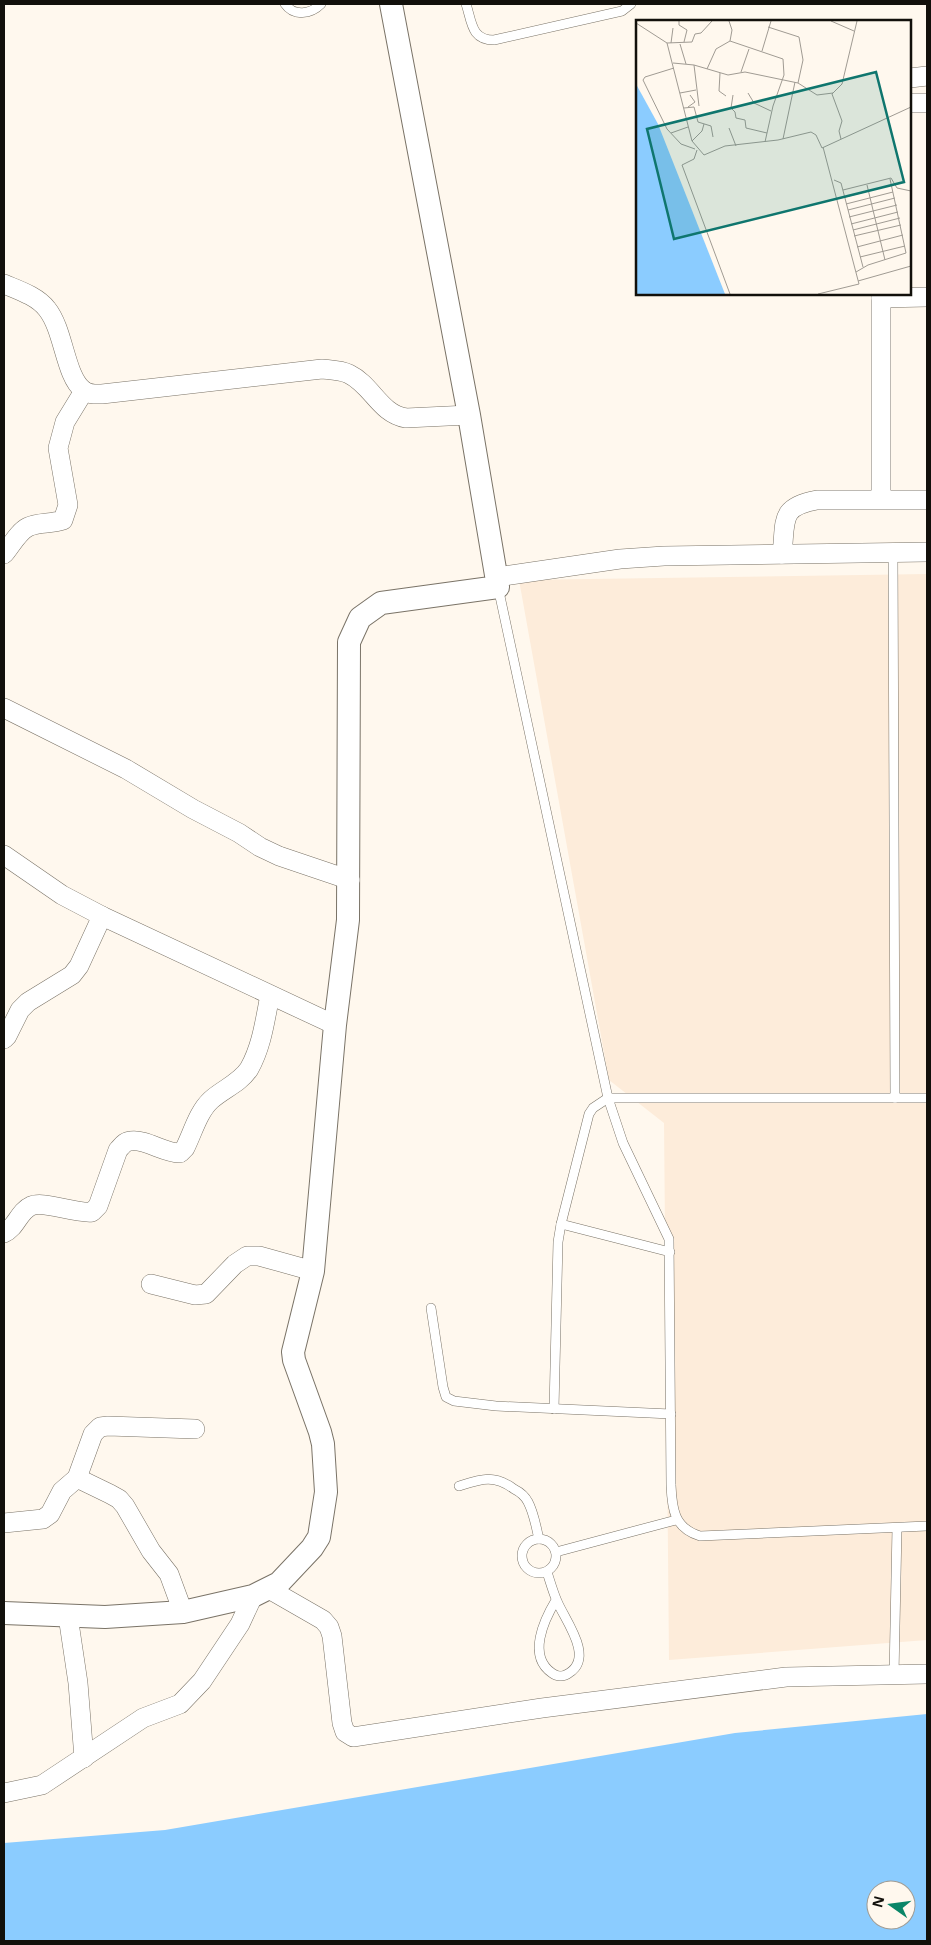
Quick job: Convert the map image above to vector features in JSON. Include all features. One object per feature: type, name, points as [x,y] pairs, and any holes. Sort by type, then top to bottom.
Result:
[{"type":"street","points":[[391,4],[469,415],[498,582]]},
{"type":"street","points":[[911,78],[927,76]]},
{"type":"street","points":[[911,103],[927,103]]},
{"type":"street","points":[[4,284],[26,293],[47,308],[57,326],[75,380],[84,391],[92,394],[322,369],[350,374],[390,413],[397,416],[406,418],[469,415]]},
{"type":"street","points":[[881,499],[882,296],[927,297]]},
{"type":"street","points":[[4,554],[28,527],[54,523],[62,520],[66,513],[68,505],[58,448],[64,422],[84,391]]},
{"type":"street","points":[[782,554],[786,515],[790,509],[800,503],[817,500],[927,500]]},
{"type":"street","points":[[4,1613],[105,1617],[183,1612],[261,1592],[284,1579],[316,1543],[321,1530],[325,1503],[321,1438],[294,1360],[293,1352],[313,1271],[335,1025],[348,920],[350,880],[350,642],[360,618],[381,603],[620,559],[664,556],[927,552]]},
{"type":"street","points":[[4,708],[126,769],[194,809],[239,832],[260,847],[279,856],[350,880]]},
{"type":"street","points":[[4,855],[62,895],[102,916],[335,1025]]},
{"type":"street","points":[[4,1039],[20,1010],[28,1002],[72,975],[79,966],[102,916]]},
{"type":"street","points":[[4,1233],[8,1231],[22,1212],[30,1206],[37,1204],[82,1213],[92,1212],[98,1206],[118,1150],[125,1142],[132,1140],[172,1153],[180,1152],[186,1148],[204,1107],[241,1078],[249,1069],[262,1038],[270,995]]},
{"type":"street","points":[[152,1284],[195,1295],[206,1294],[236,1264],[247,1256],[259,1256],[313,1271]]},
{"type":"street","points":[[4,1524],[43,1519],[50,1514],[62,1492],[77,1478],[93,1434],[100,1427],[195,1429]]},
{"type":"street","points":[[77,1478],[119,1499],[125,1506],[150,1551],[169,1574],[183,1612]]},
{"type":"street","points":[[261,1592],[323,1620],[329,1627],[332,1636],[342,1723],[345,1732],[353,1737],[542,1708],[786,1677],[927,1674]]},
{"type":"street","points":[[4,1793],[42,1785],[143,1718],[172,1708],[186,1698],[202,1680],[261,1592]]},
{"type":"street","points":[[68,1616],[78,1683],[84,1758]]},
{"type":"lane","points":[[285,4],[289,9],[307,12],[321,4]]},
{"type":"lane","points":[[466,4],[474,29],[478,36],[485,40],[494,40],[622,11],[631,4]]},
{"type":"lane","points":[[893,552],[896,1098]]},
{"type":"lane","points":[[498,582],[608,1098],[623,1143],[669,1240],[671,1485],[672,1504],[676,1520],[690,1533],[700,1536],[927,1526]]},
{"type":"lane","points":[[554,1409],[558,1242],[589,1114],[593,1108],[608,1098],[927,1098]]},
{"type":"lane","points":[[561,1224],[670,1252]]},
{"type":"lane","points":[[430,1308],[443,1387],[446,1397],[454,1401],[487,1405],[671,1414]]},
{"type":"lane","points":[[459,1486],[481,1479],[492,1479],[511,1486],[525,1496],[529,1502],[539,1540]]},
{"type":"lane","points":[[556,1552],[676,1520]]},
{"type":"lane","points":[[894,1675],[897,1528]]},
{"type":"lane","points":[[539,1540],[550,1543],[556,1552],[555,1563],[547,1572],[542,1573],[531,1572],[522,1558],[525,1547],[529,1543],[539,1540]]},
{"type":"lane","points":[[547,1572],[556,1600],[573,1631],[578,1645],[576,1667],[571,1673],[564,1676],[557,1676],[550,1672],[541,1661],[539,1652],[543,1624],[556,1600]]},
{"type":"shaded area","points":[[927,574],[927,1640],[669,1660],[664,1123],[609,1080],[519,580]]},
{"type":"water","points":[[927,1714],[927,1941],[4,1941],[4,1843],[165,1830],[735,1733]]}]
